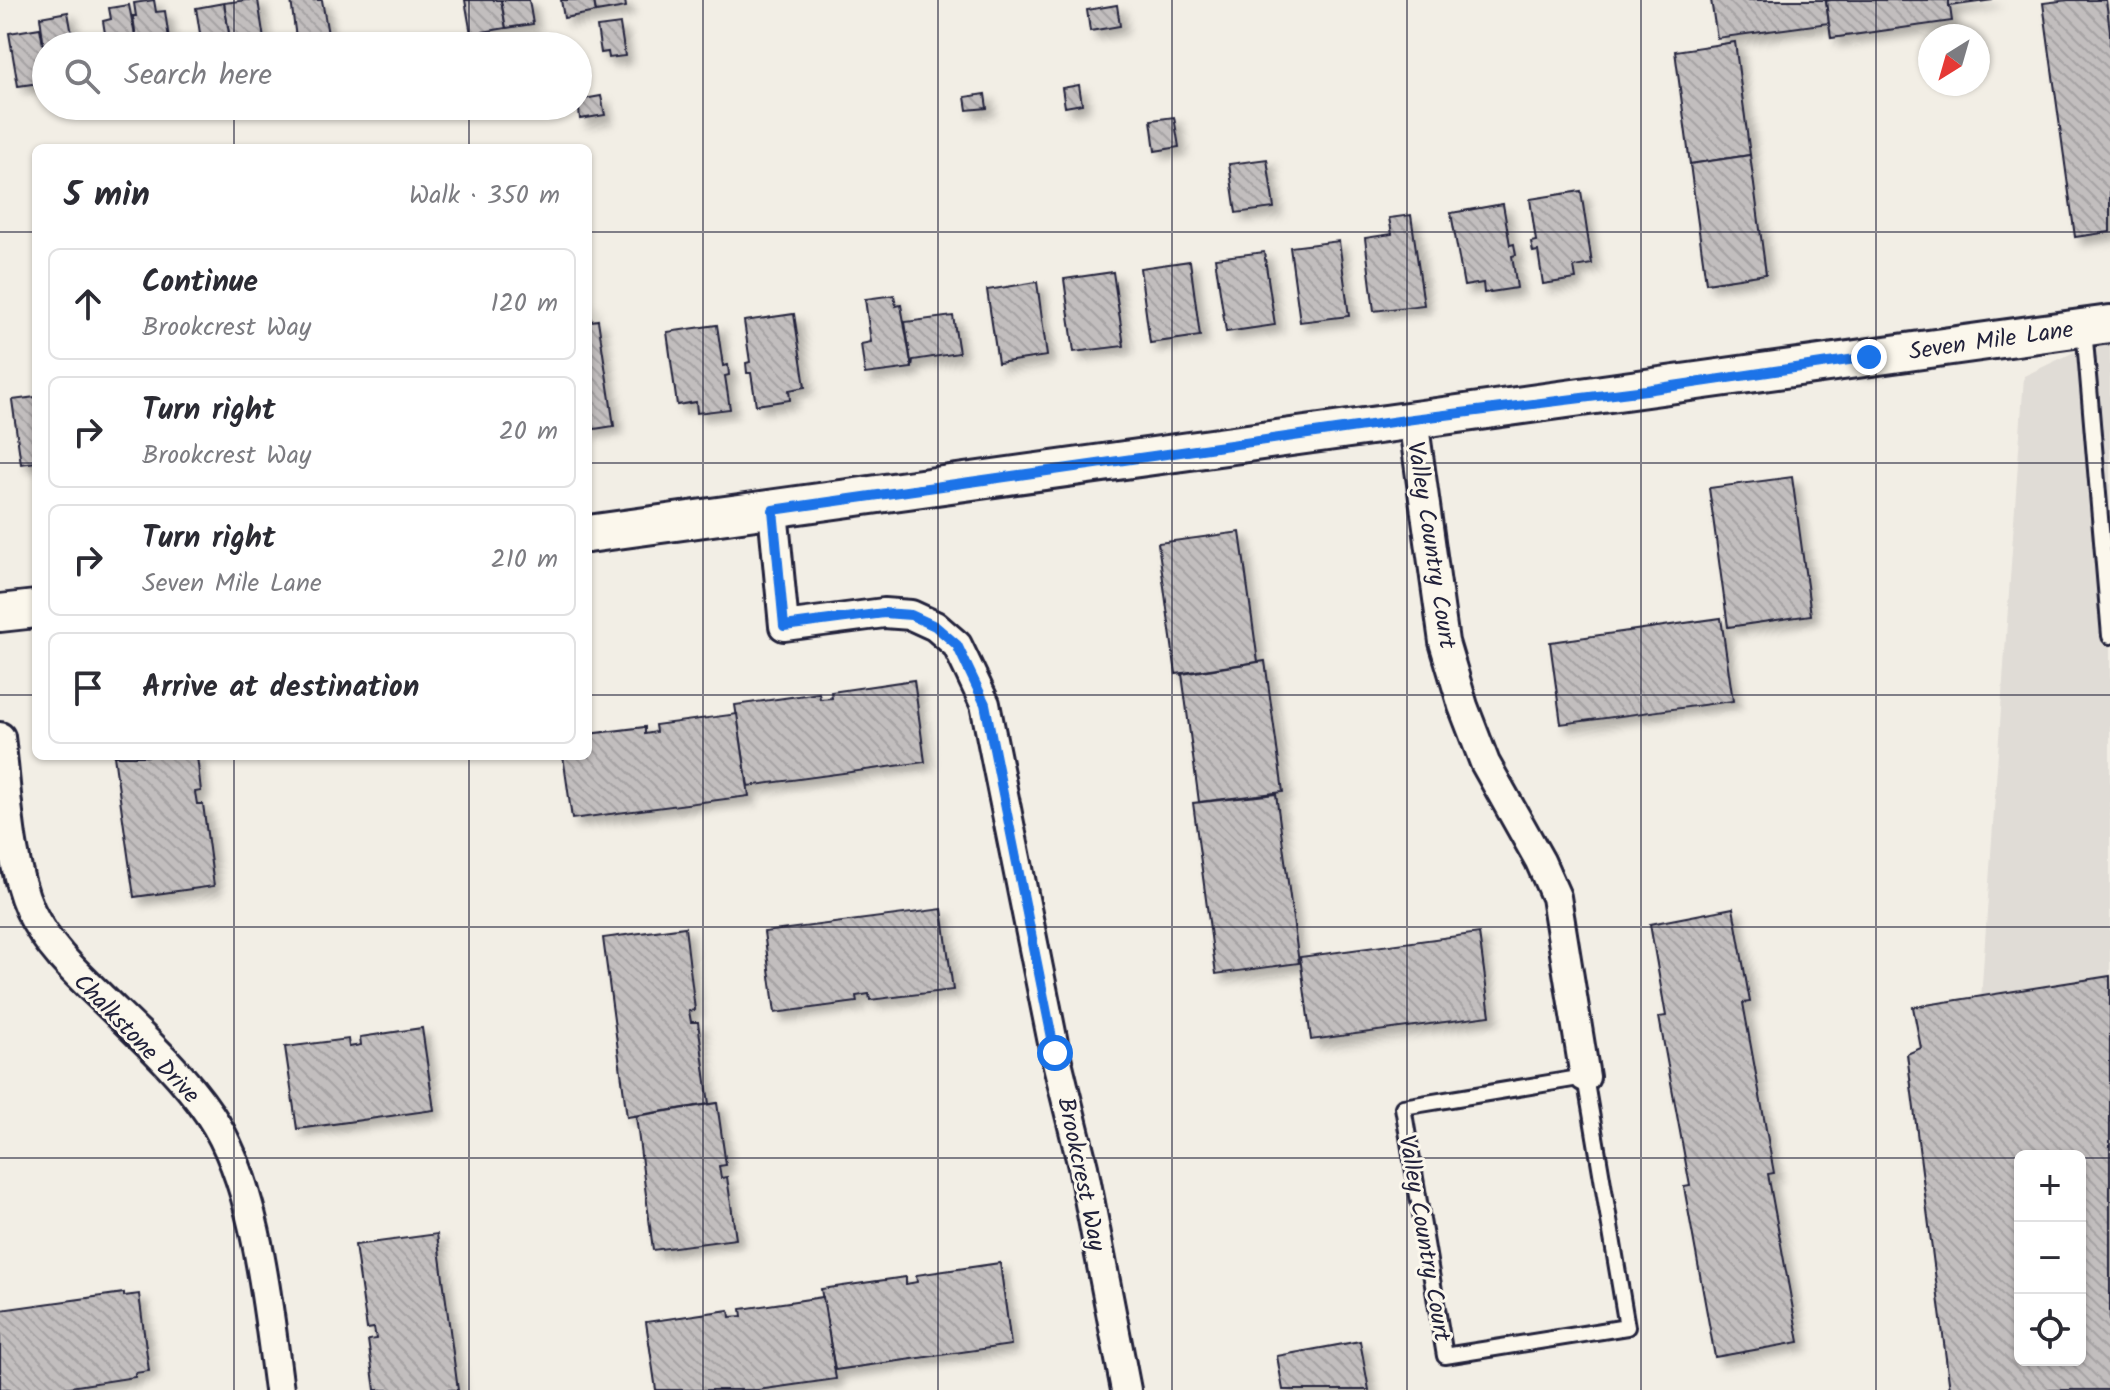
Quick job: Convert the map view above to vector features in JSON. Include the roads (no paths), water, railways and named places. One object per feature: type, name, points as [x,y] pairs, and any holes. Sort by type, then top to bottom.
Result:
[{"type":"street","name":"Seven Mile Lane","points":[[592,533],[2097,326]]},
{"type":"street","name":"Valley Country Court","points":[[1413,419],[1444,642],[1463,706],[1485,763],[1540,861],[1556,897],[1585,1077]]},
{"type":"street","name":"Brookcrest Way","points":[[773,510],[784,626],[884,613],[911,615],[935,626],[957,645],[985,704],[1055,1053],[1083,1167],[1126,1390]]},
{"type":"street","points":[[0,613],[32,609]]},
{"type":"street","name":"Chalkstone Drive","points":[[0,737],[21,886],[31,912],[44,935],[71,968],[151,1047],[210,1115],[228,1149],[241,1186],[264,1277],[279,1390]]},
{"type":"lane","points":[[2097,326],[2092,433],[2110,636]]},
{"type":"lane","points":[[2092,433],[2110,430]]},
{"type":"lane","name":"Valley Country Court","points":[[1585,1077],[1627,1327],[1445,1356],[1403,1107],[1585,1077]]}]
